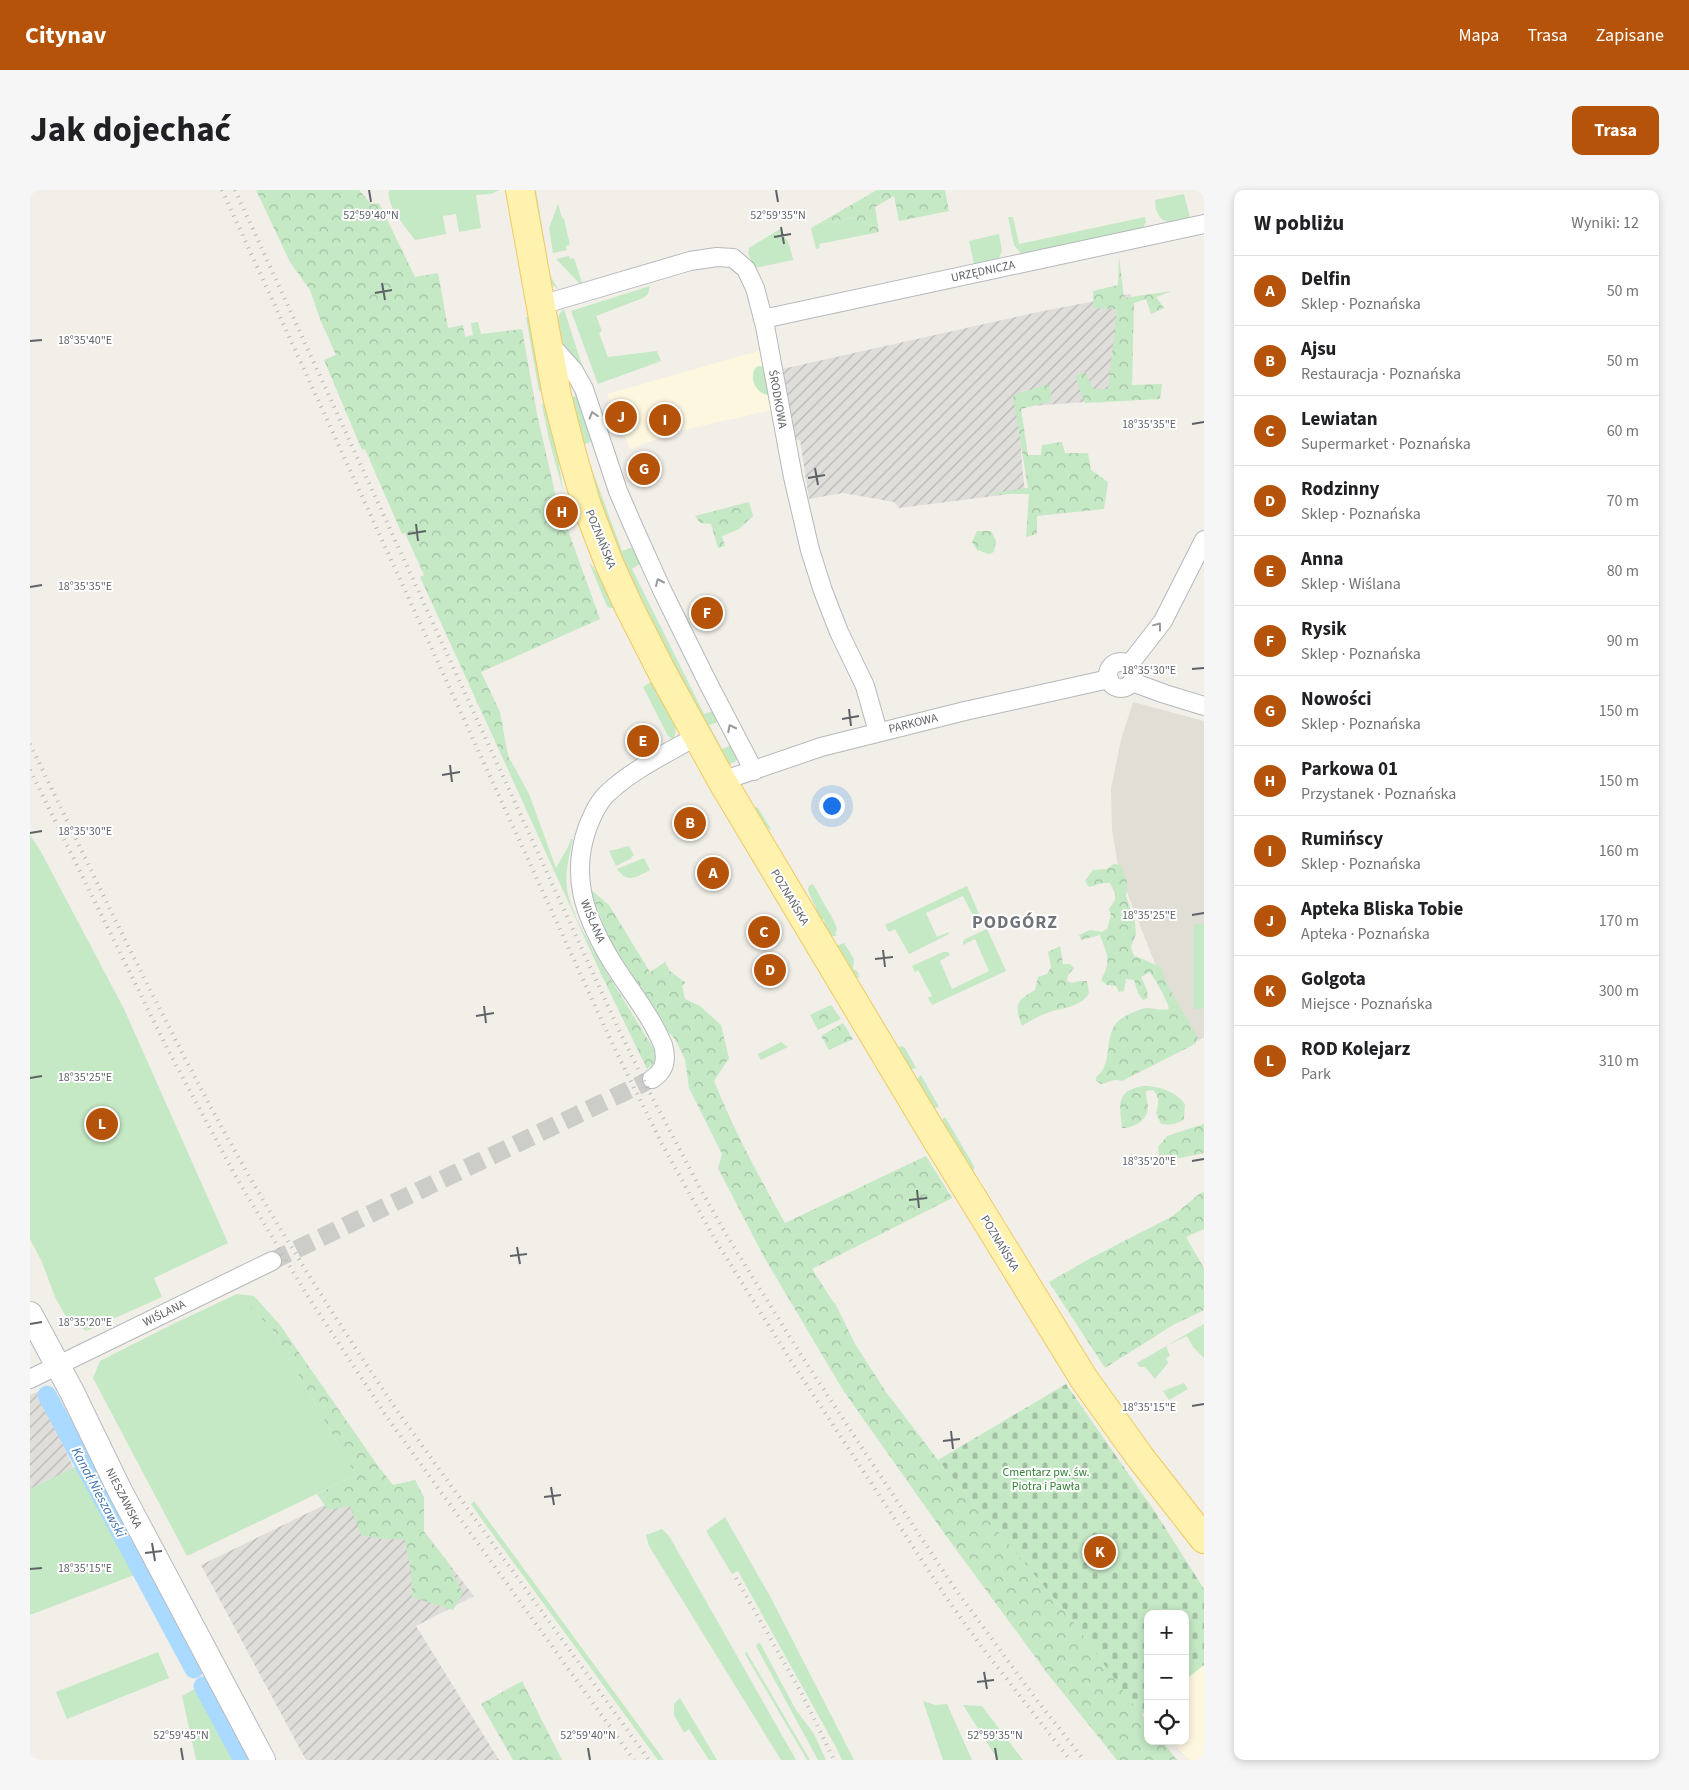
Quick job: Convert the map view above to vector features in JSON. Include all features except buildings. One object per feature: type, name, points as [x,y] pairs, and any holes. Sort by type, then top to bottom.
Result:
[{"type":"main road","name":"POZNAŃSKA","points":[[520,190],[565,427],[578,477],[594,525],[629,607],[722,782],[927,1124],[1084,1379],[1140,1457],[1204,1539]]},
{"type":"main road","name":"NIESZAWSKA","points":[[30,1314],[72,1392],[119,1489],[262,1760]]},
{"type":"street","name":"URZĘDNICZA","points":[[763,319],[1204,224]]},
{"type":"street","name":"ŚRODKOWA","points":[[541,305],[690,261],[728,257],[737,260],[741,264],[750,276],[755,288],[763,319],[792,477],[811,555],[839,632],[865,686],[878,732]]},
{"type":"street","points":[[548,341],[574,371],[584,389],[616,483],[634,528],[700,666],[754,771]]},
{"type":"street","points":[[1204,540],[1163,621],[1130,673],[1165,694],[1204,706]]},
{"type":"street","name":"PARKOWA","points":[[722,782],[821,747],[965,711],[1109,679],[1115,686],[1121,688],[1127,686],[1130,673]]},
{"type":"street","name":"WIŚLANA","points":[[652,1080],[664,1065],[663,1045],[600,941],[583,901],[579,870],[587,829],[597,806],[606,794],[628,777],[697,736]]},
{"type":"street","name":"WIŚLANA","points":[[30,1379],[272,1262]]},
{"type":"shaded area","points":[[1131,294],[1130,331],[1110,400],[1019,407],[1025,492],[899,508],[894,502],[843,493],[809,499],[800,440],[795,440],[782,369],[1038,312]]},
{"type":"shaded area","points":[[762,350],[772,410],[679,431],[630,449],[607,394]]},
{"type":"shaded area","points":[[1133,702],[1204,721],[1204,1038],[1187,1045],[1119,872],[1112,829],[1111,789],[1121,740]]},
{"type":"shaded area","points":[[39,1391],[74,1469],[30,1489],[30,1395]]},
{"type":"shaded area","points":[[382,1477],[474,1596],[416,1626],[499,1760],[306,1760],[201,1565]]},
{"type":"shaded area","points":[[1204,1665],[1204,1760],[1190,1760],[1174,1745],[1189,1745],[1189,1677]]},
{"type":"green space","points":[[256,190],[359,190],[371,204],[379,203],[415,277],[438,273],[448,328],[463,325],[465,337],[473,335],[471,323],[478,322],[481,334],[522,329],[537,414],[556,497],[600,619],[481,672],[500,712],[508,756],[517,772],[510,774],[420,577],[424,575],[405,533],[402,534],[365,449],[362,450],[324,360],[336,355],[310,290],[290,262]]},
{"type":"green space","points":[[389,190],[499,190],[491,194],[476,195],[481,228],[459,232],[456,214],[443,216],[446,234],[415,240],[394,210]]},
{"type":"green space","points":[[532,190],[536,190],[550,275],[558,289],[549,281]]},
{"type":"green space","points":[[877,190],[945,190],[949,211],[899,221],[894,196],[875,207],[879,232],[859,236],[855,217],[826,223],[825,220]]},
{"type":"green space","points":[[1184,194],[1190,218],[1204,215],[1204,219],[1172,223],[1160,217],[1156,210],[1155,200]]},
{"type":"green space","points":[[558,204],[564,219],[570,245],[566,246],[567,250],[553,253],[549,228]]},
{"type":"green space","points":[[856,217],[859,236],[819,244],[820,248],[816,249],[811,228],[825,220],[826,223]]},
{"type":"green space","points":[[1008,217],[1013,217],[1019,244],[1145,217],[1146,222],[1141,231],[1022,255],[1014,245]]},
{"type":"green space","points":[[780,229],[789,244],[793,260],[755,268],[748,253],[749,248]]},
{"type":"green space","points":[[999,234],[1002,251],[998,260],[975,268],[969,241]]},
{"type":"green space","points":[[569,256],[570,259],[574,258],[582,283],[579,283],[556,259]]},
{"type":"green space","points":[[1119,257],[1124,298],[1172,291],[1156,297],[1164,308],[1151,314],[1146,299],[1134,303],[1132,385],[1162,384],[1160,399],[1085,403],[1075,376],[1085,372],[1093,389],[1108,389],[1117,309],[1093,308],[1093,291],[1118,285]]},
{"type":"green space","points":[[650,286],[648,294],[643,298],[596,316],[602,331],[599,333],[608,357],[657,351],[661,361],[598,384],[571,311]]},
{"type":"green space","points":[[564,309],[584,372],[564,350],[558,338],[557,322]]},
{"type":"green space","points":[[526,317],[530,317],[544,393],[539,391]]},
{"type":"green space","points":[[759,366],[764,367],[769,395],[760,392],[753,380],[754,371]]},
{"type":"green space","points":[[1049,384],[1052,401],[1021,409],[1028,455],[1041,455],[1042,445],[1062,442],[1065,453],[1088,453],[1091,470],[1108,482],[1104,509],[1037,516],[1037,534],[1026,537],[1029,494],[983,494],[1028,488],[1013,395]]},
{"type":"green space","points":[[579,395],[593,438],[590,442],[583,445],[622,551],[635,548],[641,563],[632,569],[704,714],[713,711],[719,719],[718,722],[709,725],[722,749],[732,745],[736,748],[739,756],[735,762],[729,764],[722,757],[669,661],[622,562],[595,493],[577,434],[570,398]]},
{"type":"green space","points":[[546,402],[555,437],[563,491],[542,405]]},
{"type":"green space","points":[[749,502],[753,516],[739,529],[722,536],[725,546],[718,548],[711,524],[700,523],[695,516]]},
{"type":"green space","points":[[977,531],[991,531],[996,541],[994,552],[989,554],[977,550],[972,542]]},
{"type":"green space","points":[[589,562],[607,586],[616,607],[610,608],[607,606]]},
{"type":"green space","points":[[651,682],[656,683],[674,719],[676,726],[673,739],[668,736],[643,687]]},
{"type":"green space","points":[[517,772],[529,794],[556,868],[571,839],[573,839],[567,870],[569,899],[578,921],[607,973],[602,976],[510,774]]},
{"type":"green space","points":[[758,808],[770,830],[751,809]]},
{"type":"green space","points":[[30,835],[40,850],[124,1009],[228,1243],[154,1278],[162,1297],[86,1331],[65,1315],[55,1297],[42,1262],[30,1239]]},
{"type":"green space","points":[[629,846],[634,855],[632,858],[616,866],[609,851]]},
{"type":"green space","points":[[644,858],[650,870],[636,877],[629,878],[621,874],[617,869]]},
{"type":"green space","points":[[1114,864],[1121,865],[1127,882],[1126,896],[1135,922],[1136,934],[1131,947],[1134,956],[1160,966],[1168,986],[1198,1038],[1195,1044],[1122,1081],[1114,1080],[1101,1084],[1096,1081],[1096,1077],[1102,1071],[1105,1064],[1112,1030],[1117,1022],[1135,1011],[1149,1008],[1169,1009],[1160,989],[1149,972],[1141,977],[1147,990],[1148,998],[1143,1000],[1138,993],[1134,980],[1126,979],[1124,991],[1119,992],[1116,986],[1107,985],[1101,980],[1107,958],[1100,935],[1081,940],[1079,935],[1090,930],[1102,932],[1107,929],[1111,915],[1109,909],[1115,900],[1115,893],[1110,883],[1089,887],[1085,881],[1093,870],[1106,869]]},
{"type":"green space","points":[[813,884],[834,921],[837,929],[835,934],[838,935],[830,937],[823,923],[825,922],[824,919],[821,920],[808,890],[809,886]]},
{"type":"green space","points":[[967,886],[982,921],[977,923],[963,896],[926,913],[937,937],[949,932],[949,934],[909,954],[895,929],[889,932],[885,925]]},
{"type":"green space","points":[[589,888],[609,905],[650,972],[665,962],[670,971],[686,983],[682,985],[685,999],[700,1006],[721,1025],[729,1058],[714,1081],[747,1153],[785,1223],[926,1156],[952,1198],[812,1269],[835,1303],[855,1344],[886,1392],[938,1460],[1070,1617],[1144,1718],[1144,1745],[1165,1745],[1177,1760],[1117,1760],[1047,1673],[944,1533],[843,1390],[764,1257],[718,1168],[722,1154],[689,1088],[685,1059],[675,1039],[655,1018],[610,941]]},
{"type":"green space","points":[[1194,924],[1204,924],[1204,1009],[1194,1009]]},
{"type":"green space","points":[[987,929],[1006,971],[932,1005],[928,998],[932,996],[918,970],[915,972],[912,966],[943,952],[948,952],[950,955],[940,961],[952,989],[989,971],[975,939],[963,945],[965,939]]},
{"type":"green space","points":[[844,943],[854,959],[853,969],[858,972],[859,977],[851,976],[836,946]]},
{"type":"green space","points":[[1060,946],[1063,964],[1070,964],[1074,968],[1068,975],[1067,981],[1072,983],[1087,981],[1089,993],[1081,1002],[1044,1014],[1022,1026],[1018,1013],[1018,1004],[1020,1000],[1035,990],[1038,977],[1047,974],[1051,967],[1048,952]]},
{"type":"green space","points":[[607,973],[655,1051],[657,1061],[647,1069],[602,976]]},
{"type":"green space","points":[[831,1005],[841,1019],[818,1030],[810,1015]]},
{"type":"green space","points":[[843,1023],[853,1039],[829,1050],[821,1036]]},
{"type":"green space","points":[[781,1042],[788,1047],[761,1060],[758,1054]]},
{"type":"green space","points":[[902,1046],[916,1068],[909,1070],[897,1052],[898,1047]]},
{"type":"green space","points":[[921,1075],[939,1107],[932,1109],[915,1081]]},
{"type":"green space","points":[[1143,1086],[1161,1088],[1181,1099],[1185,1104],[1184,1119],[1173,1124],[1161,1124],[1156,1113],[1157,1095],[1153,1090],[1146,1091],[1148,1107],[1146,1116],[1136,1125],[1122,1128],[1121,1100],[1128,1091]]},
{"type":"green space","points":[[945,1117],[974,1166],[972,1171],[940,1122]]},
{"type":"green space","points":[[1204,1124],[1204,1153],[1165,1161],[1159,1155],[1158,1147],[1167,1136]]},
{"type":"green space","points":[[1204,1192],[1204,1229],[1186,1237],[1204,1268],[1204,1310],[1173,1325],[1105,1368],[1049,1282],[1173,1216]]},
{"type":"green space","points":[[237,1294],[272,1329],[356,1475],[187,1556],[93,1378],[100,1361]]},
{"type":"green space","points":[[237,1294],[254,1296],[280,1325],[393,1485],[415,1480],[424,1497],[424,1532],[447,1561],[463,1593],[453,1610],[412,1597],[411,1571],[404,1539],[381,1539],[361,1535],[350,1506],[328,1510],[317,1494],[356,1475],[272,1329]]},
{"type":"green space","points":[[1204,1324],[1204,1358],[1193,1347],[1187,1336],[1167,1345]]},
{"type":"green space","points":[[1166,1346],[1170,1356],[1166,1358],[1168,1363],[1155,1379],[1145,1367],[1140,1367],[1137,1363]]},
{"type":"green space","points":[[1184,1383],[1188,1389],[1169,1400],[1163,1391]]},
{"type":"green space","name":"Cmentarz pw. św. Piotra i Pawła","points":[[1066,1384],[1155,1512],[1204,1589],[1204,1665],[1189,1677],[1189,1610],[1144,1610],[1144,1713],[1141,1715],[1070,1617],[938,1460]]},
{"type":"green space","points":[[83,1463],[142,1572],[30,1615],[30,1489]]},
{"type":"green space","points":[[474,1501],[664,1760],[658,1760],[471,1504]]},
{"type":"green space","points":[[725,1517],[771,1598],[854,1760],[842,1760],[738,1571],[732,1574],[706,1531]]},
{"type":"green space","points":[[662,1529],[669,1536],[796,1760],[781,1760],[649,1546],[646,1535]]},
{"type":"green space","points":[[760,1643],[796,1710],[814,1734],[826,1760],[818,1760],[756,1646]]},
{"type":"green space","points":[[746,1651],[810,1760],[807,1760],[745,1654]]},
{"type":"green space","points":[[158,1652],[169,1678],[67,1719],[56,1692]]},
{"type":"green space","points":[[522,1681],[562,1760],[513,1760],[481,1704]]},
{"type":"green space","points":[[210,1683],[253,1760],[196,1760],[182,1696],[203,1684]]},
{"type":"green space","points":[[680,1698],[717,1760],[709,1760],[689,1729],[684,1733],[674,1715],[674,1704]]},
{"type":"green space","points":[[923,1701],[935,1705],[947,1704],[972,1760],[943,1760]]},
{"type":"green space","points":[[963,1705],[982,1706],[1023,1760],[998,1760]]},
{"type":"waterway","name":"Kanał Nieszawski","points":[[47,1395],[194,1669]]},
{"type":"waterway","name":"Kanał Nieszawski","points":[[203,1686],[243,1760]]},
{"type":"tunnel","points":[[272,1261],[652,1079]]},
{"type":"railway","points":[[222,190],[612,1043],[662,1144],[716,1241],[791,1361],[948,1600],[984,1650],[1070,1760]]},
{"type":"railway","points":[[235,190],[619,1030],[701,1190],[727,1236],[801,1355],[953,1586],[1036,1699],[1084,1760]]},
{"type":"railway","points":[[30,744],[166,1022],[235,1152],[280,1228],[400,1415],[649,1760]]},
{"type":"railway","points":[[30,770],[168,1050],[236,1177],[307,1295],[389,1420],[634,1760]]},
{"type":"railway","points":[[736,1578],[802,1694],[834,1760]]},
{"type":"place","name":"Apteka Bliska Tobie","points":[[621,417]]},
{"type":"place","name":"Rumińscy","points":[[665,420]]},
{"type":"place","name":"Nowości","points":[[644,469]]},
{"type":"place","name":"Parkowa 01","points":[[562,512]]},
{"type":"place","name":"Rysik","points":[[707,613]]},
{"type":"place","name":"Anna","points":[[643,741]]},
{"type":"place","name":"Ajsu","points":[[690,823]]},
{"type":"place","name":"Delfin","points":[[713,873]]},
{"type":"place","name":"Lewiatan","points":[[764,932]]},
{"type":"place","name":"Rodzinny","points":[[770,970]]},
{"type":"place","name":"ROD Kolejarz","points":[[102,1124]]},
{"type":"place","name":"Golgota","points":[[1100,1552]]},
{"type":"district","name":"PODGÓRZ","points":[[1015,922]]}]
